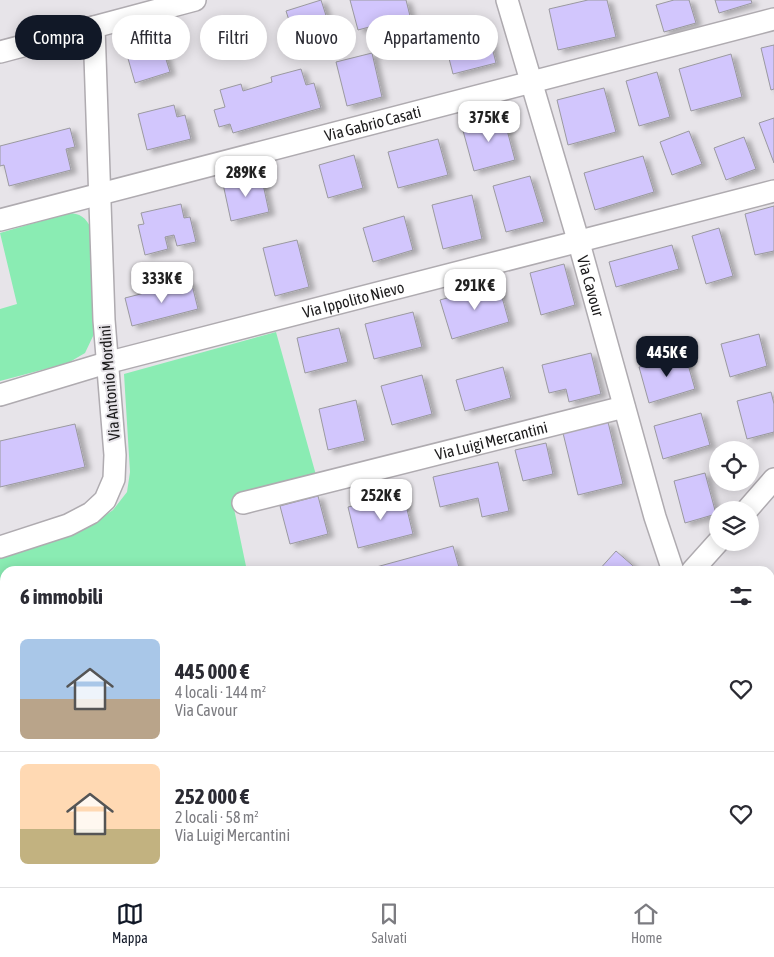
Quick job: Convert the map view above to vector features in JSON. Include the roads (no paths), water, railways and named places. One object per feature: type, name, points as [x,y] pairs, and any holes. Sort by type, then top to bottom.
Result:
[{"type":"street","points":[[102,25],[195,0]]},
{"type":"street","name":"Via Cavour","points":[[507,0],[579,243],[655,517],[671,566]]},
{"type":"street","name":"Via Gabrio Casati","points":[[0,220],[774,19]]},
{"type":"street","points":[[0,52],[15,48]]},
{"type":"street","name":"Via Antonio Mordini","points":[[0,547],[75,522],[92,513],[105,500],[112,486],[115,468],[106,363],[95,60]]},
{"type":"street","name":"Via Ippolito Nievo","points":[[0,395],[106,363],[579,243],[774,191]]},
{"type":"street","name":"Via Luigi Mercantini","points":[[243,503],[624,407]]},
{"type":"street","points":[[755,501],[774,480]]},
{"type":"street","points":[[696,566],[710,551]]}]
